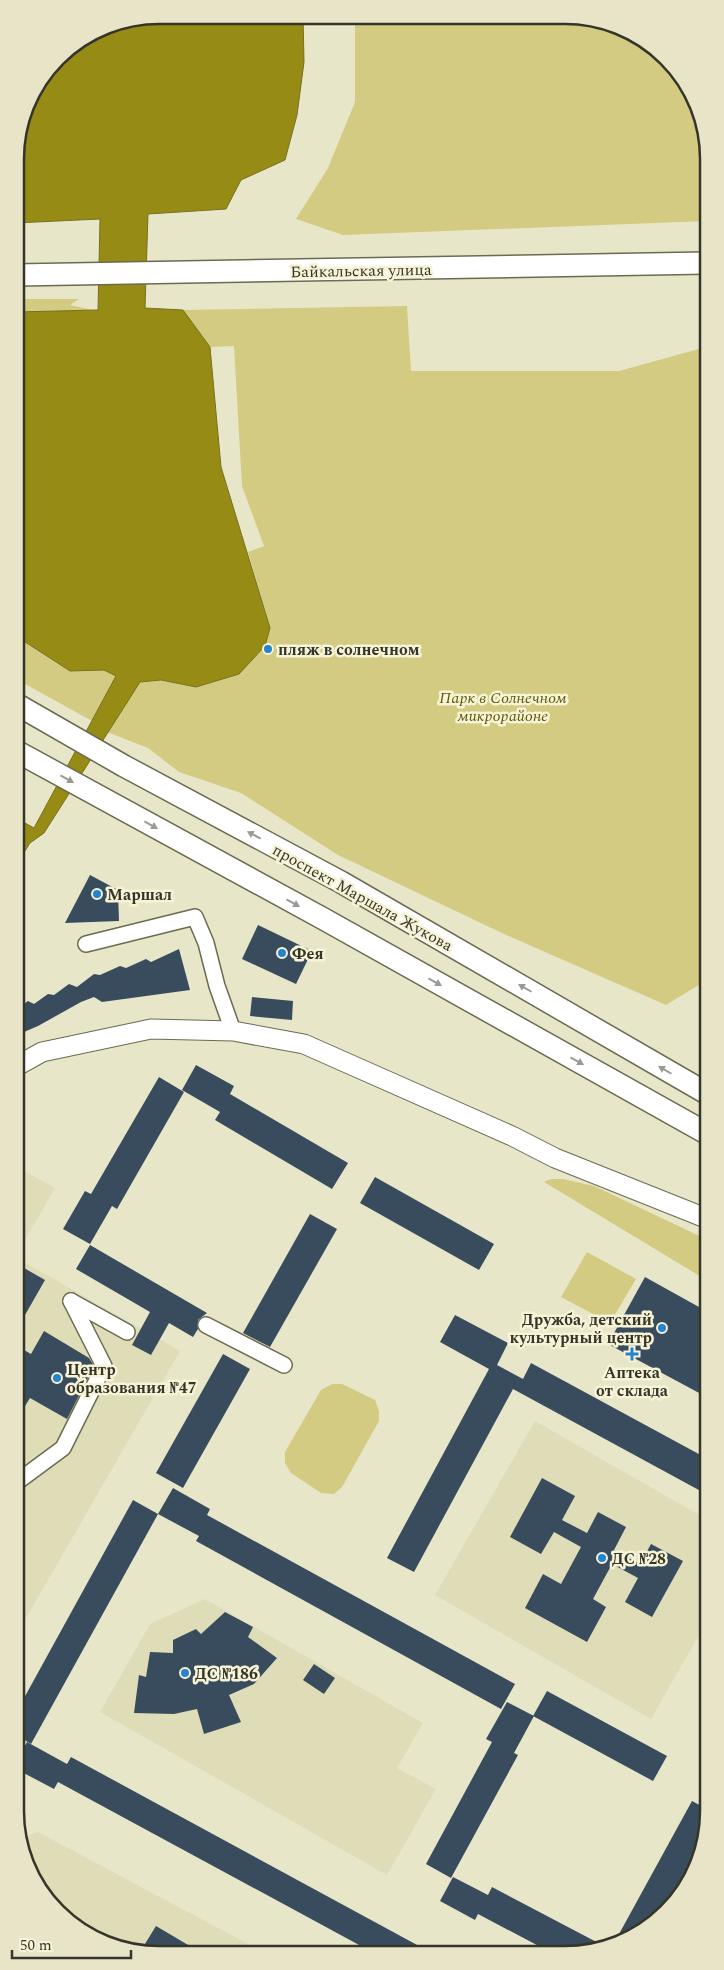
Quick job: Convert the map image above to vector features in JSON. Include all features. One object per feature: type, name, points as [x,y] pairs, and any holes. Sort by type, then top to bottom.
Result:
[{"type":"main road","name":"Байкальская улица","points":[[24,275],[700,263]]},
{"type":"main road","name":"проспект Маршала Жукова","points":[[24,709],[124,766],[341,882],[700,1089]]},
{"type":"main road","points":[[24,755],[322,918],[700,1130]]},
{"type":"street","points":[[86,944],[195,917],[206,943],[217,986],[233,1031]]},
{"type":"street","points":[[24,1062],[42,1052],[151,1029],[233,1031],[304,1044],[514,1137],[555,1158],[700,1216]]},
{"type":"street","points":[[24,1477],[63,1448],[104,1366],[71,1301],[127,1332]]},
{"type":"street","points":[[206,1325],[284,1365]]},
{"type":"shaded area","points":[[159,24],[303,24],[304,62],[297,115],[285,160],[241,180],[226,209],[148,214],[145,308],[183,310],[210,347],[221,467],[270,628],[265,646],[239,674],[196,687],[161,680],[140,682],[44,833],[30,843],[24,852],[24,822],[34,828],[116,676],[104,670],[70,671],[24,641],[24,312],[98,310],[100,219],[24,223],[24,150],[28,124],[34,107],[47,84],[70,57],[91,42],[107,34],[133,26]]},
{"type":"shaded area","points":[[24,1171],[55,1188],[24,1242]]},
{"type":"shaded area","points":[[24,1262],[180,1351],[24,1622]]},
{"type":"shaded area","points":[[535,1421],[700,1515],[700,1633],[651,1719],[435,1595]]},
{"type":"shaded area","points":[[205,1599],[423,1723],[397,1768],[436,1789],[387,1875],[100,1712],[150,1624]]},
{"type":"shaded area","points":[[38,1832],[252,1946],[141,1945],[107,1936],[77,1918],[57,1900],[38,1871],[26,1836]]},
{"type":"green space","points":[[355,24],[565,24],[591,26],[608,31],[640,47],[661,63],[686,99],[693,116],[699,141],[700,221],[343,235],[296,219],[328,168],[355,102]]},
{"type":"green space","points":[[24,299],[79,299],[70,305],[98,311],[24,312]]},
{"type":"green space","name":"Парк в Солнечном микрорайоне","points":[[407,306],[411,371],[619,371],[700,349],[700,984],[666,1005],[504,934],[338,855],[241,793],[179,772],[148,748],[107,732],[140,682],[160,680],[196,687],[239,674],[265,646],[270,628],[248,552],[264,546],[242,486],[234,346],[210,347],[183,310]]},
{"type":"green space","points":[[24,641],[70,671],[104,670],[116,676],[92,721],[24,683]]},
{"type":"green space","points":[[551,1179],[563,1179],[594,1186],[700,1236],[700,1276],[544,1182]]},
{"type":"green space","points":[[587,1252],[636,1279],[610,1323],[561,1297]]},
{"type":"green space","points":[[332,1384],[342,1384],[375,1400],[379,1411],[379,1421],[342,1487],[334,1494],[321,1493],[291,1473],[285,1463],[285,1452],[321,1390]]},
{"type":"building","points":[[90,875],[118,890],[119,921],[65,923]]},
{"type":"building","points":[[258,925],[312,951],[296,984],[242,959]]},
{"type":"building","points":[[179,949],[190,990],[102,1002],[94,997],[24,1032],[24,1004],[28,1001],[34,1004],[48,994],[54,995],[69,984],[77,987],[94,974],[100,975],[120,966],[126,968],[146,959],[151,962]]},
{"type":"building","points":[[252,997],[293,1001],[292,1020],[250,1016]]},
{"type":"building","points":[[196,1065],[234,1086],[230,1094],[348,1163],[332,1189],[215,1120],[220,1112],[182,1090]]},
{"type":"building","points":[[159,1077],[184,1092],[117,1209],[112,1206],[90,1244],[63,1229],[85,1191],[91,1194]]},
{"type":"building","points":[[375,1177],[494,1244],[479,1270],[360,1203]]},
{"type":"building","points":[[310,1214],[337,1229],[270,1347],[243,1333]]},
{"type":"building","points":[[90,1245],[207,1313],[198,1320],[198,1329],[193,1337],[169,1323],[151,1355],[132,1345],[150,1312],[76,1269]]},
{"type":"building","points":[[24,1268],[45,1280],[24,1317]]},
{"type":"building","name":"Дружба, детский культурный центр","points":[[645,1277],[700,1308],[700,1393],[608,1344]]},
{"type":"building","points":[[455,1315],[508,1343],[497,1365],[523,1379],[531,1363],[700,1455],[700,1491],[513,1389],[414,1572],[387,1558],[489,1369],[440,1342]]},
{"type":"building","name":"Центр образования №47","points":[[44,1331],[89,1358],[94,1366],[67,1419],[30,1398],[24,1408],[24,1350],[31,1354]]},
{"type":"building","points":[[223,1354],[250,1369],[183,1488],[156,1473]]},
{"type":"building","name":"ДС №28","points":[[542,1478],[575,1496],[562,1520],[587,1533],[598,1512],[626,1527],[614,1550],[640,1564],[651,1544],[683,1561],[652,1617],[625,1602],[638,1578],[612,1564],[593,1599],[606,1607],[587,1642],[525,1608],[543,1574],[561,1584],[581,1547],[554,1532],[541,1554],[510,1537]]},
{"type":"building","points":[[173,1488],[210,1509],[207,1515],[515,1684],[501,1709],[196,1541],[199,1536],[158,1514]]},
{"type":"building","points":[[133,1500],[158,1514],[31,1744],[24,1740],[24,1698]]},
{"type":"building","name":"ДС №186","points":[[225,1612],[253,1627],[248,1637],[277,1658],[254,1684],[229,1695],[241,1722],[204,1734],[197,1709],[174,1714],[134,1713],[139,1675],[146,1677],[150,1652],[173,1653],[173,1640],[196,1629],[201,1634]]},
{"type":"building","points":[[314,1664],[335,1678],[324,1694],[303,1680]]},
{"type":"building","points":[[547,1691],[667,1756],[653,1781],[533,1716]]},
{"type":"building","points":[[507,1702],[534,1716],[514,1753],[518,1755],[451,1878],[426,1864],[492,1742],[486,1739]]},
{"type":"building","points":[[27,1742],[67,1764],[71,1757],[419,1946],[361,1946],[58,1782],[54,1789],[24,1773],[24,1747]]},
{"type":"building","points":[[692,1801],[700,1805],[698,1837],[690,1863],[682,1880],[667,1900],[654,1913],[633,1928],[618,1935]]},
{"type":"building","points":[[453,1877],[488,1895],[492,1887],[597,1942],[583,1945],[539,1946],[478,1914],[475,1920],[440,1901]]},
{"type":"building","points":[[156,1926],[190,1946],[159,1946],[144,1945]]},
{"type":"place","name":"пляж в солнечном","points":[[268,649]]},
{"type":"place","name":"Маршал","points":[[97,894]]},
{"type":"place","name":"Фея","points":[[282,953]]},
{"type":"place","name":"Дружба, детский культурный центр","points":[[662,1328]]},
{"type":"place","name":"Аптека от склада","points":[[632,1354]]},
{"type":"place","name":"Центр образования №47","points":[[57,1378]]},
{"type":"place","name":"ДС №28","points":[[602,1558]]},
{"type":"place","name":"ДС №186","points":[[185,1673]]}]
